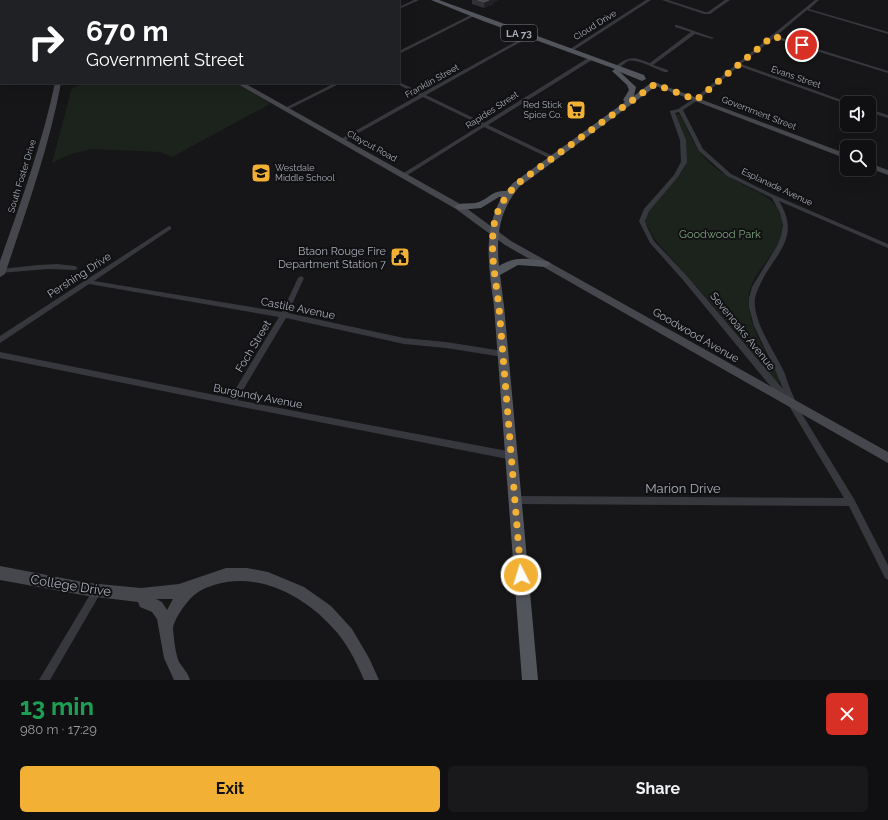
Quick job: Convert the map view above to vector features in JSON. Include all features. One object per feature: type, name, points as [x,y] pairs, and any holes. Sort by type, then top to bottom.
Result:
[{"type":"main road","name":"Government Street","points":[[434,0],[655,84]]},
{"type":"main road","points":[[616,69],[617,73],[627,80],[632,86],[631,94],[627,100],[629,102]]},
{"type":"main road","points":[[530,680],[512,456],[495,274],[493,232],[498,212],[508,194],[522,180],[655,84]]},
{"type":"main road","points":[[459,207],[481,205],[497,194],[508,194]]},
{"type":"main road","points":[[495,274],[508,265],[523,260],[546,264]]},
{"type":"street","points":[[400,8],[417,0]]},
{"type":"street","name":"Cloud Drive","points":[[569,51],[649,0]]},
{"type":"street","points":[[664,0],[705,13],[709,13],[728,0]]},
{"type":"street","points":[[680,110],[739,65],[817,0]]},
{"type":"street","points":[[806,9],[888,33]]},
{"type":"street","points":[[400,53],[474,16]]},
{"type":"street","points":[[676,26],[712,38]]},
{"type":"street","points":[[650,65],[694,32]]},
{"type":"street","name":"Franklin Street","points":[[342,140],[529,36]]},
{"type":"street","points":[[773,36],[888,72]]},
{"type":"street","name":"Rapides Street","points":[[404,175],[590,59]]},
{"type":"street","points":[[616,69],[627,60],[635,59],[666,71]]},
{"type":"street","name":"Evans Street","points":[[739,65],[840,100]]},
{"type":"street","name":"South Foster Drive","points":[[1,272],[36,169],[53,108],[58,84]]},
{"type":"street","name":"Claycut Road","points":[[241,84],[459,207],[493,232]]},
{"type":"street","points":[[286,109],[337,84]]},
{"type":"street","points":[[400,84],[553,158]]},
{"type":"street","name":"Government Street","points":[[655,84],[840,154]]},
{"type":"street","name":"Sevenoaks Avenue","points":[[680,110],[672,112],[683,140],[684,162],[676,176],[646,210],[642,221],[644,227],[652,242],[685,278],[768,379],[792,404],[851,502],[888,575]]},
{"type":"street","name":"Esplanade Avenue","points":[[680,110],[701,150],[708,158],[729,175],[774,197],[888,246]]},
{"type":"street","points":[[876,113],[888,117]]},
{"type":"street","points":[[876,168],[888,173]]},
{"type":"street","points":[[774,197],[783,214],[786,231],[782,243],[758,278],[752,299],[755,320],[781,374],[792,404]]},
{"type":"street","name":"Pershing Drive","points":[[0,340],[169,228]]},
{"type":"street","name":"Goodwood Avenue","points":[[493,232],[508,243],[888,458]]},
{"type":"street","points":[[1,272],[41,267],[63,266],[75,268]]},
{"type":"street","name":"Foch Street","points":[[232,402],[284,315],[301,278]]},
{"type":"street","name":"Castile Avenue","points":[[89,282],[284,315],[404,341],[446,345],[503,354]]},
{"type":"street","name":"Burgundy Avenue","points":[[0,355],[232,402],[512,456]]},
{"type":"street","name":"Marion Drive","points":[[515,500],[851,502]]},
{"type":"street","name":"College Drive","points":[[0,573],[97,591],[143,595],[151,593],[174,592],[224,575],[252,574],[266,577],[301,593],[322,606],[345,630],[354,643],[372,680]]},
{"type":"street","points":[[165,628],[179,601],[194,586]]},
{"type":"street","points":[[44,680],[97,591]]},
{"type":"street","points":[[143,595],[145,602],[156,607],[161,613],[173,666],[183,680]]},
{"type":"green space","points":[[82,84],[237,84],[270,104],[172,157],[160,152],[92,149],[71,154],[52,163],[72,88]]},
{"type":"green space","name":"Goodwood Park","points":[[676,114],[680,115],[693,142],[706,160],[715,168],[768,198],[773,202],[780,214],[783,225],[781,236],[777,246],[757,275],[749,296],[749,307],[754,328],[780,380],[778,384],[704,295],[656,241],[646,224],[647,212],[681,173],[684,164],[686,156],[685,149]]},
{"type":"building","points":[[478,0],[489,0],[484,2]]},
{"type":"place","name":"Red Stick Spice Co.","points":[[576,110]]},
{"type":"place","name":"Westdale Middle School","points":[[261,173]]},
{"type":"place","name":"Btaon Rouge Fire Department Station 7","points":[[400,257]]},
{"type":"route","points":[[521,575],[499,306],[492,243],[494,224],[504,200],[512,189],[522,180],[655,84],[696,100],[773,36],[802,45]]}]
